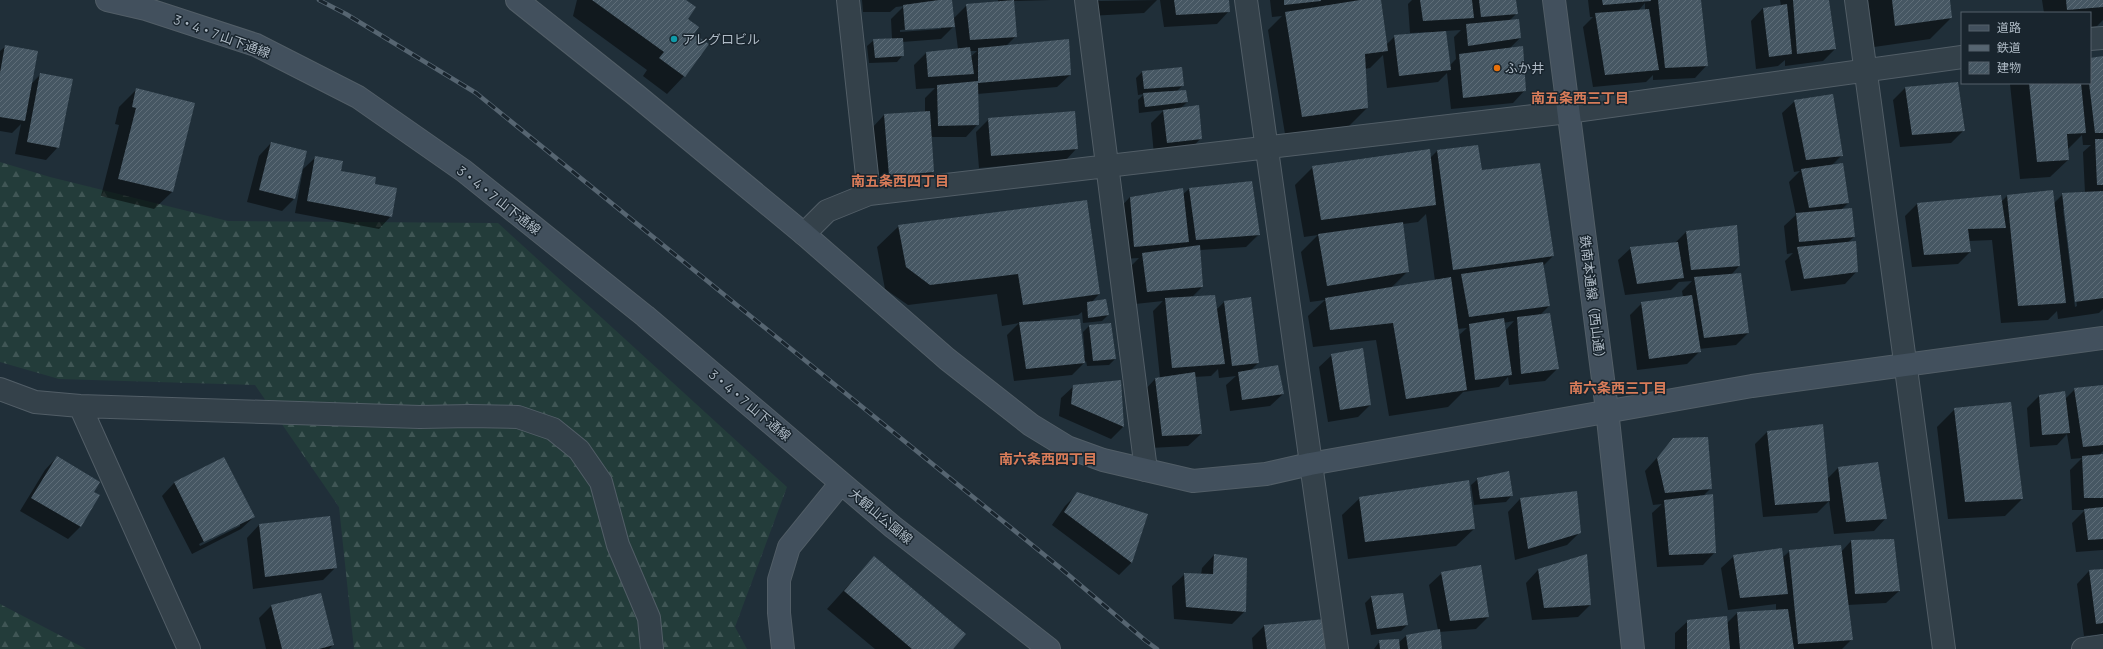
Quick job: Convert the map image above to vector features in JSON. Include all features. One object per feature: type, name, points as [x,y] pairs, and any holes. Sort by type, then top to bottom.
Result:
[{"type":"street","name":"3・4・7 山下通線","points":[[107,0],[146,9],[256,45],[358,97],[464,171],[609,287],[842,483]]},
{"type":"street","points":[[517,0],[636,95],[804,234],[947,359],[1030,425],[1067,447],[1103,460],[1193,481],[1266,474],[1310,464],[1607,410],[1752,386],[2103,338]]},
{"type":"street","points":[[848,0],[869,194]]},
{"type":"street","points":[[1086,0],[1146,470]]},
{"type":"street","points":[[1246,0],[1337,649]]},
{"type":"street","name":"鉄南本通線（西山通）","points":[[1554,0],[1607,410],[1633,649]]},
{"type":"street","points":[[1856,0],[1944,649]]},
{"type":"street","points":[[2091,39],[2103,38]]},
{"type":"street","points":[[804,234],[827,210],[869,194],[1568,112],[1961,57]]},
{"type":"street","points":[[0,389],[35,402],[80,406],[420,417],[518,417],[553,428],[579,450],[601,482],[618,544],[649,618],[652,649]]},
{"type":"street","points":[[80,406],[190,649]]},
{"type":"street","name":"大観山公園線","points":[[783,649],[779,613],[779,580],[789,547],[842,483],[893,527],[1049,649]]},
{"type":"street","points":[[2083,649],[2103,646]]},
{"type":"green space","points":[[0,162],[50,177],[228,221],[498,223],[787,487],[735,627],[747,649],[354,649],[339,507],[255,385],[59,379],[0,362]]},
{"type":"green space","points":[[0,604],[86,649],[0,649]]},
{"type":"building","name":"アレグロビル","points":[[592,0],[686,0],[696,7],[688,19],[699,27],[694,34],[709,44],[685,77],[659,58],[664,52]]},
{"type":"building","points":[[939,0],[952,0],[955,27],[905,30],[903,5]]},
{"type":"building","points":[[1014,0],[1017,37],[970,40],[966,4]]},
{"type":"building","points":[[1174,0],[1229,0],[1230,12],[1176,15]]},
{"type":"building","points":[[1284,0],[1321,0],[1321,1],[1284,5]]},
{"type":"building","points":[[1360,0],[1381,0],[1388,51],[1365,54],[1368,108],[1302,117],[1285,12]]},
{"type":"building","points":[[1420,0],[1472,0],[1474,18],[1423,21]]},
{"type":"building","points":[[1479,0],[1516,0],[1518,14],[1481,17]]},
{"type":"building","points":[[1602,0],[1651,0],[1651,1],[1603,5]]},
{"type":"building","points":[[1658,0],[1701,0],[1708,66],[1665,68]]},
{"type":"building","points":[[1793,0],[1829,0],[1836,49],[1797,54]]},
{"type":"building","points":[[1892,0],[1950,0],[1952,18],[1895,26]]},
{"type":"building","points":[[2066,0],[2103,0],[2103,7],[2067,10]]},
{"type":"building","points":[[1787,4],[1792,54],[1769,57],[1763,8]]},
{"type":"building","points":[[1649,9],[1659,70],[1605,75],[1595,13]]},
{"type":"building","points":[[1519,19],[1521,38],[1468,46],[1466,24]]},
{"type":"building","points":[[1446,31],[1451,70],[1399,76],[1394,35]]},
{"type":"building","points":[[903,38],[904,56],[875,58],[873,39]]},
{"type":"building","points":[[1069,39],[1071,75],[978,83],[979,125],[938,126],[937,85],[978,81],[978,48]]},
{"type":"building","points":[[5,45],[38,51],[25,121],[0,117],[0,73]]},
{"type":"building","points":[[1523,46],[1526,91],[1463,98],[1459,54]]},
{"type":"building","points":[[970,47],[974,74],[928,77],[926,52]]},
{"type":"building","points":[[2103,56],[2103,133],[2095,133],[2089,84],[2091,84],[2091,58]]},
{"type":"building","points":[[1182,67],[1184,86],[1144,89],[1142,71]]},
{"type":"building","points":[[40,73],[73,79],[59,148],[27,142]]},
{"type":"building","points":[[1958,82],[1965,131],[1912,135],[1905,87]]},
{"type":"building","points":[[2029,84],[2081,84],[2086,133],[2067,134],[2069,160],[2037,162]]},
{"type":"building","points":[[136,88],[195,103],[173,192],[118,179],[136,108],[132,107]]},
{"type":"building","points":[[1186,90],[1188,102],[1145,107],[1143,93]]},
{"type":"building","points":[[1833,94],[1843,156],[1806,160],[1794,100]]},
{"type":"building","points":[[1199,105],[1202,139],[1167,143],[1163,110]]},
{"type":"building","points":[[930,111],[934,172],[889,176],[884,114]]},
{"type":"building","points":[[1075,111],[1078,149],[991,156],[988,118]]},
{"type":"building","points":[[2095,139],[2103,139],[2103,185],[2097,185]]},
{"type":"building","points":[[271,142],[307,151],[295,199],[259,190]]},
{"type":"building","points":[[1478,145],[1482,170],[1540,163],[1554,256],[1453,270],[1437,150]]},
{"type":"building","points":[[1430,149],[1436,205],[1321,220],[1312,166]]},
{"type":"building","points":[[315,156],[343,161],[341,171],[376,177],[375,184],[397,188],[392,217],[307,201]]},
{"type":"building","points":[[1843,163],[1849,203],[1809,208],[1801,169]]},
{"type":"building","points":[[1252,181],[1260,235],[1196,240],[1189,188]]},
{"type":"building","points":[[1183,188],[1189,242],[1134,247],[1130,197]]},
{"type":"building","points":[[2053,190],[2066,303],[2018,306],[2007,195]]},
{"type":"building","points":[[2103,191],[2103,298],[2075,302],[2062,193]]},
{"type":"building","points":[[2001,195],[2006,228],[1968,229],[1971,252],[1924,255],[1917,203]]},
{"type":"building","points":[[1087,200],[1100,294],[1023,305],[1018,274],[930,285],[906,267],[898,225]]},
{"type":"building","points":[[1852,208],[1855,237],[1799,242],[1796,213]]},
{"type":"building","points":[[1403,222],[1409,272],[1327,286],[1318,234]]},
{"type":"building","points":[[1737,225],[1740,266],[1691,270],[1686,231]]},
{"type":"building","points":[[1856,241],[1858,272],[1804,279],[1797,247]]},
{"type":"building","points":[[1678,242],[1684,278],[1637,284],[1630,247]]},
{"type":"building","points":[[1200,245],[1203,287],[1147,292],[1142,253]]},
{"type":"building","points":[[1543,262],[1550,306],[1469,317],[1461,274]]},
{"type":"building","points":[[1741,273],[1749,333],[1704,338],[1694,277]]},
{"type":"building","points":[[1451,277],[1467,390],[1406,399],[1393,323],[1330,330],[1325,298]]},
{"type":"building","points":[[1215,295],[1225,364],[1172,368],[1165,298]]},
{"type":"building","points":[[1692,295],[1701,352],[1649,359],[1641,302]]},
{"type":"building","points":[[1251,297],[1259,363],[1232,366],[1224,301]]},
{"type":"building","points":[[1106,299],[1109,315],[1088,318],[1087,302]]},
{"type":"building","points":[[1550,313],[1559,369],[1521,374],[1517,317]]},
{"type":"building","points":[[1504,318],[1512,375],[1475,380],[1469,324]]},
{"type":"building","points":[[1080,319],[1085,363],[1026,369],[1019,322]]},
{"type":"building","points":[[1111,323],[1116,359],[1093,361],[1089,325]]},
{"type":"building","points":[[1363,348],[1371,405],[1340,410],[1331,354]]},
{"type":"building","points":[[1278,365],[1284,394],[1242,400],[1238,372]]},
{"type":"building","points":[[1195,372],[1202,434],[1162,436],[1155,378]]},
{"type":"building","points":[[1121,380],[1124,427],[1071,404],[1073,385]]},
{"type":"building","points":[[2103,385],[2103,445],[2083,447],[2074,388]]},
{"type":"building","points":[[2065,391],[2070,433],[2042,435],[2039,395]]},
{"type":"building","points":[[2011,402],[2023,499],[1965,502],[1954,408]]},
{"type":"building","points":[[1823,424],[1830,501],[1775,505],[1767,431]]},
{"type":"building","points":[[1708,437],[1712,489],[1665,493],[1657,458],[1673,438]]},
{"type":"building","points":[[2103,454],[2103,498],[2084,498],[2082,456]]},
{"type":"building","points":[[57,456],[100,482],[94,492],[100,495],[81,527],[31,498]]},
{"type":"building","points":[[224,457],[255,517],[204,542],[174,482]]},
{"type":"building","points":[[1878,462],[1887,519],[1846,522],[1838,467]]},
{"type":"building","points":[[1509,471],[1513,496],[1480,499],[1477,478]]},
{"type":"building","points":[[1469,480],[1475,529],[1365,542],[1359,497]]},
{"type":"building","points":[[1577,491],[1581,533],[1528,549],[1520,498]]},
{"type":"building","points":[[1077,492],[1148,514],[1132,563],[1064,512]]},
{"type":"building","points":[[1713,494],[1716,553],[1669,555],[1664,500]]},
{"type":"building","points":[[2103,507],[2103,539],[2088,540],[2084,509]]},
{"type":"building","points":[[330,516],[337,568],[265,577],[259,524]]},
{"type":"building","points":[[1894,539],[1900,591],[1855,594],[1851,540]]},
{"type":"building","points":[[1841,545],[1853,640],[1798,644],[1789,550]]},
{"type":"building","points":[[1782,548],[1788,594],[1740,598],[1733,555]]},
{"type":"building","points":[[1214,554],[1247,558],[1246,612],[1186,607],[1184,573],[1213,574]]},
{"type":"building","points":[[1587,554],[1591,605],[1544,608],[1538,569]]},
{"type":"building","points":[[874,556],[966,634],[953,649],[912,649],[844,591]]},
{"type":"building","points":[[1481,565],[1489,617],[1450,621],[1441,572]]},
{"type":"building","points":[[2103,569],[2103,623],[2096,624],[2089,570]]},
{"type":"building","points":[[321,593],[334,645],[319,649],[282,649],[271,605]]},
{"type":"building","points":[[1403,593],[1408,625],[1377,629],[1371,596]]},
{"type":"building","points":[[1788,609],[1794,649],[1740,649],[1737,612]]},
{"type":"building","points":[[1727,616],[1730,649],[1687,649],[1687,620]]},
{"type":"building","points":[[1325,619],[1328,649],[1267,649],[1264,625]]},
{"type":"building","points":[[1440,629],[1442,649],[1408,649],[1406,635]]},
{"type":"building","points":[[1399,639],[1400,649],[1380,649],[1379,640]]},
{"type":"railway","points":[[319,0],[346,14],[476,93],[1058,566],[1157,649]]},
{"type":"place","name":"アレグロビル","points":[[674,39]]},
{"type":"place","name":"ふか井","points":[[1497,68]]},
{"type":"district","name":"南五条西三丁目","points":[[1580,97]]},
{"type":"district","name":"南五条西四丁目","points":[[900,180]]},
{"type":"district","name":"南六条西三丁目","points":[[1618,387]]},
{"type":"district","name":"南六条西四丁目","points":[[1048,458]]}]
